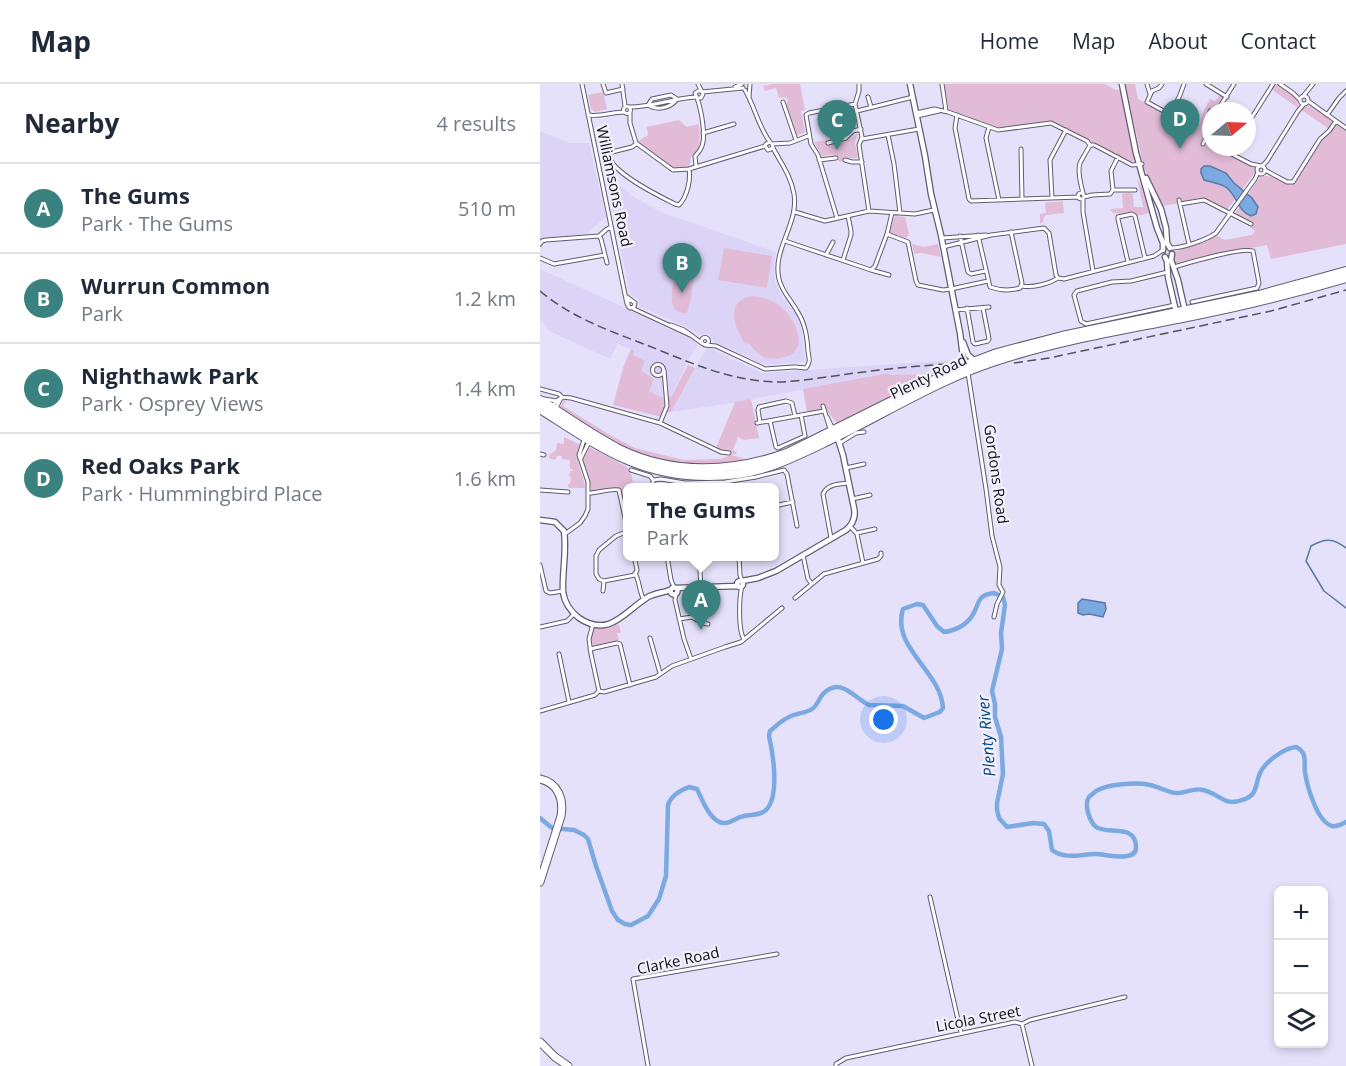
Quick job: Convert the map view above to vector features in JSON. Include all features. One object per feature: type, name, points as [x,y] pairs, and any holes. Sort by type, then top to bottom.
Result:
[{"type":"highway","name":"Plenty Road","points":[[540,399],[587,439],[608,452],[637,464],[706,482],[766,468],[792,459],[835,435],[940,384],[968,365],[1034,342],[1259,294],[1346,271]]},
{"type":"highway","name":"Plenty Road","points":[[968,365],[1001,359],[1183,311],[1280,296],[1346,278]]},
{"type":"highway","name":"Plenty Road","points":[[540,409],[553,410],[620,449],[641,458],[698,469],[724,468],[762,461],[787,453],[817,438],[835,435]]},
{"type":"highway","points":[[585,429],[590,436],[587,439]]},
{"type":"main road","points":[[540,779],[552,784],[560,794],[562,804],[560,819],[540,882]]},
{"type":"main road","points":[[540,1042],[552,1055],[568,1066]]},
{"type":"street","name":"Williamsons Road","points":[[582,84],[627,304]]},
{"type":"street","points":[[603,84],[606,93],[623,89]]},
{"type":"street","points":[[622,84],[636,143],[673,170],[689,169],[809,136]]},
{"type":"street","points":[[696,166],[694,156],[702,147],[703,133],[698,84]]},
{"type":"street","points":[[588,115],[596,116],[756,84]]},
{"type":"street","points":[[859,84],[860,91],[855,104],[861,129],[862,139],[859,145],[869,212]]},
{"type":"street","name":"Gordons Road","points":[[910,84],[934,210],[942,238],[960,335],[968,365],[992,536],[1000,567],[999,585],[1003,592],[994,617]]},
{"type":"street","points":[[942,84],[946,111]]},
{"type":"street","points":[[1123,84],[1150,203],[1163,243],[1163,254],[1183,311]]},
{"type":"street","points":[[1147,84],[1150,94]]},
{"type":"street","points":[[1162,84],[1150,94],[1148,103],[1191,127],[1187,131]]},
{"type":"street","points":[[1170,115],[1184,84]]},
{"type":"street","points":[[1206,84],[1227,97]]},
{"type":"street","points":[[1223,102],[1234,84]]},
{"type":"street","points":[[1256,111],[1273,84]]},
{"type":"street","points":[[1280,84],[1344,125]]},
{"type":"street","points":[[641,312],[631,300],[628,301],[629,307],[691,335],[706,339],[765,369],[795,368],[807,365],[807,336],[803,322],[783,291],[778,278],[779,259],[794,212],[795,195],[790,179],[769,146],[758,123],[746,86]]},
{"type":"street","points":[[943,247],[979,237],[1046,229],[1050,239],[1055,272],[1064,279],[1154,256],[1170,257],[1172,252],[1204,239],[1222,224],[1267,161],[1312,86]]},
{"type":"street","points":[[1328,115],[1346,91]]},
{"type":"street","points":[[868,97],[872,107]]},
{"type":"street","points":[[857,111],[913,98]]},
{"type":"street","points":[[783,102],[796,140]]},
{"type":"street","points":[[837,218],[819,160],[811,144],[806,115],[855,104]]},
{"type":"street","points":[[917,114],[934,109],[946,111],[998,130],[1051,123],[1132,165],[1140,163]]},
{"type":"street","points":[[957,115],[955,128],[969,199],[973,201],[1071,197],[1110,194],[1113,190],[1135,190]]},
{"type":"street","points":[[590,121],[596,116]]},
{"type":"street","points":[[1238,156],[1261,170],[1293,182],[1320,139],[1336,121]]},
{"type":"street","points":[[703,133],[734,124]]},
{"type":"street","points":[[989,127],[986,138],[999,200]]},
{"type":"street","points":[[828,143],[846,138],[853,131],[861,129]]},
{"type":"street","points":[[862,139],[920,129]]},
{"type":"street","points":[[1052,198],[1050,160],[1066,130]]},
{"type":"street","points":[[888,135],[900,213]]},
{"type":"street","points":[[636,143],[632,147],[608,153],[608,158],[619,170],[644,188],[675,204],[680,205],[683,201],[691,176],[689,169]]},
{"type":"street","points":[[1090,145],[1080,164],[1082,207],[1093,271]]},
{"type":"street","points":[[1021,149],[1023,199]]},
{"type":"street","points":[[1113,190],[1111,171],[1118,157]]},
{"type":"street","points":[[819,160],[836,158]]},
{"type":"street","points":[[845,160],[862,162]]},
{"type":"street","points":[[1140,163],[1147,183],[1161,209],[1183,311]]},
{"type":"street","points":[[1150,203],[1152,198],[1156,197]]},
{"type":"street","points":[[1189,244],[1180,202],[1204,200],[1251,224]]},
{"type":"street","points":[[794,212],[825,220],[869,212],[915,214],[934,210]]},
{"type":"street","points":[[872,269],[887,234],[892,213]]},
{"type":"street","points":[[1128,262],[1118,219],[1126,214],[1135,216],[1145,258]]},
{"type":"street","points":[[843,260],[851,235],[848,216]]},
{"type":"street","points":[[540,244],[546,240],[599,236],[611,227]]},
{"type":"street","points":[[1011,232],[1022,286]]},
{"type":"street","points":[[887,234],[908,242],[918,285],[943,290],[988,281]]},
{"type":"street","name":"Williamsons Road","points":[[599,236],[607,263]]},
{"type":"street","points":[[960,236],[968,273],[986,271]]},
{"type":"street","points":[[979,237],[990,287],[1017,289],[1022,286],[1029,287],[1053,281],[1059,277]]},
{"type":"street","points":[[942,238],[979,237]]},
{"type":"street","points":[[784,241],[889,275]]},
{"type":"street","points":[[826,255],[833,242]]},
{"type":"street","points":[[1154,256],[1166,248],[1172,252]]},
{"type":"street","name":"Plenty Road","points":[[1168,272],[1077,291],[1074,295],[1083,324],[1183,311],[1199,300],[1255,289],[1258,286],[1254,254],[1250,250],[1174,267]]},
{"type":"street","points":[[540,258],[554,264],[605,255]]},
{"type":"street","points":[[1168,272],[1174,267]]},
{"type":"street","name":"Williamsons Road","points":[[625,292],[631,300]]},
{"type":"street","points":[[1183,311],[1199,300]]},
{"type":"street","points":[[632,308],[635,304]]},
{"type":"street","points":[[955,310],[989,307]]},
{"type":"street","points":[[967,308],[975,344],[989,339],[983,308]]},
{"type":"street","points":[[665,323],[679,327],[704,344],[716,346]]},
{"type":"street","points":[[960,335],[968,355],[968,365]]},
{"type":"street","points":[[704,344],[702,340],[706,339]]},
{"type":"street","points":[[660,423],[668,406],[663,370],[661,366],[655,366],[653,371],[665,386]]},
{"type":"street","points":[[656,375],[661,375],[663,370]]},
{"type":"street","points":[[540,389],[559,394],[562,398],[571,398],[660,423],[721,452],[729,453]]},
{"type":"street","points":[[553,410],[562,398]]},
{"type":"street","points":[[553,410],[562,398]]},
{"type":"street","points":[[540,520],[555,522],[564,532],[561,590],[574,614],[592,624],[613,623],[651,596],[684,588],[731,586],[776,571],[831,536],[850,527],[855,514],[846,468],[823,408],[801,415],[758,423],[759,407],[786,401],[792,403],[795,416]]},
{"type":"street","points":[[770,421],[775,445],[779,447],[805,436],[801,415]]},
{"type":"street","points":[[826,417],[835,435]]},
{"type":"street","points":[[826,417],[835,435]]},
{"type":"street","name":"Plenty Road","points":[[835,435],[864,432]]},
{"type":"street","points":[[564,532],[573,529],[587,512],[588,479],[581,459],[587,439]]},
{"type":"street","points":[[846,468],[864,464]]},
{"type":"street","points":[[631,470],[650,476],[653,480],[685,483],[737,481],[784,470],[787,474],[797,527]]},
{"type":"street","points":[[831,536],[823,494],[828,487],[849,482]]},
{"type":"street","points":[[540,490],[568,492]]},
{"type":"street","points":[[589,493],[619,490],[623,508]]},
{"type":"street","points":[[852,498],[870,495]]},
{"type":"street","points":[[779,505],[793,502]]},
{"type":"street","points":[[850,527],[856,532],[863,563]]},
{"type":"street","points":[[856,532],[875,529]]},
{"type":"street","points":[[623,534],[616,536],[598,552],[596,574],[604,581],[634,574]]},
{"type":"street","points":[[795,598],[824,574],[878,558],[881,553]]},
{"type":"street","points":[[803,555],[808,579],[812,584]]},
{"type":"street","points":[[634,574],[635,561]]},
{"type":"street","points":[[668,561],[685,643],[691,659]]},
{"type":"street","points":[[699,561],[701,587]]},
{"type":"street","points":[[740,561],[741,633],[744,639]]},
{"type":"street","points":[[540,565],[543,590],[550,592],[561,590]]},
{"type":"street","points":[[634,574],[639,579],[645,600]]},
{"type":"street","points":[[603,591],[604,581]]},
{"type":"street","points":[[540,711],[595,695],[600,691],[604,692],[656,677],[672,666],[741,642],[782,609]]},
{"type":"street","points":[[540,627],[567,621],[574,614]]},
{"type":"street","points":[[680,619],[692,617],[708,624]]},
{"type":"street","points":[[592,624],[589,637],[590,649],[600,691]]},
{"type":"street","points":[[650,638],[660,673]]},
{"type":"street","points":[[590,649],[620,644],[630,685]]},
{"type":"street","points":[[559,654],[569,702]]},
{"type":"street","points":[[930,897],[962,1033]]},
{"type":"street","name":"Clarke Road","points":[[648,1066],[633,979],[777,954]]},
{"type":"street","name":"Licola Street","points":[[836,1065],[846,1058],[1015,1022],[1022,1024],[1030,1020],[1125,997]]},
{"type":"street","points":[[1022,1024],[1032,1066]]},
{"type":"shaded area","points":[[800,84],[805,110],[801,111],[804,133],[797,135],[786,105],[788,101],[786,97],[779,98],[776,88],[765,91],[763,86]]},
{"type":"shaded area","points":[[944,84],[1105,84],[1116,90],[1122,89],[1136,158],[1130,162],[1051,122],[999,128],[949,110]]},
{"type":"shaded area","points":[[1125,84],[1135,84],[1138,99],[1185,125],[1188,131],[1191,128],[1196,130],[1202,116],[1202,156],[1234,156],[1250,164],[1255,172],[1227,210],[1208,200],[1183,202],[1180,200],[1179,203],[1162,206],[1150,185]]},
{"type":"shaded area","points":[[1275,84],[1291,93],[1298,108],[1271,89]]},
{"type":"shaded area","points":[[603,92],[607,109],[595,112],[591,109],[588,95]]},
{"type":"shaded area","points":[[1220,94],[1223,96],[1223,100],[1221,99],[1219,102],[1208,102],[1210,99],[1215,101]]},
{"type":"shaded area","points":[[1305,105],[1312,106],[1332,120],[1333,124],[1329,129],[1300,109]]},
{"type":"shaded area","points":[[679,120],[687,127],[699,124],[700,142],[699,148],[691,157],[689,167],[675,169],[653,155],[638,141],[648,135],[647,127]]},
{"type":"shaded area","points":[[1335,124],[1346,130],[1346,244],[1271,259],[1267,245],[1177,265],[1173,263],[1173,256],[1177,251],[1215,235],[1225,240],[1252,235],[1255,231],[1251,228],[1253,224],[1234,215],[1260,177],[1270,176],[1285,183],[1294,183],[1321,139]]},
{"type":"shaded area","points":[[540,131],[570,143],[589,143],[606,217],[584,236],[540,239]]},
{"type":"shaded area","points":[[858,134],[855,143],[858,158],[845,157],[843,162],[838,161],[839,156],[822,156],[814,142],[826,140],[828,145],[837,144]]},
{"type":"shaded area","points":[[604,171],[632,196],[661,212],[776,252],[775,282],[783,298],[795,313],[801,327],[804,362],[764,365],[713,341],[709,335],[701,335],[640,307],[638,298],[631,296],[619,242],[621,239],[618,237]]},
{"type":"shaded area","points":[[1137,178],[1149,213],[1137,216],[1133,213],[1113,213],[1110,209],[1123,208],[1122,194],[1133,194],[1134,207],[1143,207]]},
{"type":"shaded area","points":[[1063,201],[1064,213],[1046,215],[1040,224],[1040,214],[1046,213],[1045,203]]},
{"type":"shaded area","points":[[896,216],[905,217],[909,234],[906,238],[890,233]]},
{"type":"shaded area","points":[[912,244],[924,247],[938,244],[941,257],[922,253],[914,254]]},
{"type":"shaded area","points":[[724,248],[772,256],[767,288],[718,280]]},
{"type":"shaded area","points":[[540,269],[668,329],[674,329],[697,343],[672,396],[663,398],[649,391],[648,374],[641,370],[633,355],[634,351],[618,344],[610,359],[549,331],[540,318]]},
{"type":"shaded area","points":[[676,269],[694,273],[687,313],[680,313],[672,304]]},
{"type":"shaded area","points":[[753,296],[777,304],[791,319],[796,327],[799,343],[791,355],[766,358],[748,343],[746,345],[735,323],[735,309],[738,303]]},
{"type":"shaded area","points":[[707,347],[762,373],[955,360],[955,363],[932,374],[890,375],[889,373],[726,404],[671,412]]},
{"type":"shaded area","points":[[631,349],[634,351],[633,355],[645,361],[641,370],[654,379],[649,391],[665,398],[666,408],[662,417],[613,405]]},
{"type":"shaded area","points":[[688,365],[695,368],[671,412],[667,413],[669,397],[672,396]]},
{"type":"shaded area","points":[[889,373],[890,375],[933,375],[838,424],[822,406],[820,410],[807,412],[803,389]]},
{"type":"shaded area","points":[[567,399],[563,406],[635,448],[684,460],[721,459],[731,455],[749,460],[763,456],[763,458],[724,465],[681,464],[646,456],[615,443],[562,410],[560,407]]},
{"type":"shaded area","points":[[751,399],[759,438],[744,440],[738,437],[733,450],[737,452],[735,455],[729,450],[722,451],[716,448],[735,402]]},
{"type":"shaded area","points":[[564,437],[581,445],[578,461],[585,488],[568,487],[570,471],[573,470],[570,468],[570,460],[562,459],[562,456],[557,456],[555,460],[549,458],[550,454],[556,450],[557,443],[564,444]]},
{"type":"shaded area","points":[[587,447],[626,466],[631,473],[633,483],[623,483],[623,499],[621,490],[618,488],[592,491],[583,456]]},
{"type":"shaded area","points":[[619,624],[621,633],[617,633],[619,639],[617,641],[595,646],[591,643],[592,630]]},
{"type":"water","points":[[1204,166],[1210,166],[1226,173],[1252,198],[1258,207],[1256,214],[1251,216],[1243,211],[1226,187],[1204,180],[1201,169]]},
{"type":"water","points":[[1082,599],[1105,603],[1106,609],[1103,617],[1078,613],[1078,603]]},
{"type":"waterway","points":[[1346,548],[1329,540],[1321,542],[1311,546],[1306,561],[1324,591],[1346,608]]},
{"type":"waterway","name":"Plenty River","points":[[540,818],[552,828],[574,830],[588,839],[612,911],[618,920],[631,925],[648,916],[659,899],[666,876],[668,805],[674,796],[689,787],[697,789],[712,816],[721,823],[764,812],[773,795],[774,785],[770,731],[786,718],[812,709],[823,694],[836,687],[847,690],[869,705],[903,706],[924,718],[940,712],[943,708],[934,682],[904,636],[901,623],[903,609],[917,604],[923,605],[937,626],[944,632],[967,622],[981,598],[994,593],[1003,597],[1005,605],[1001,633],[1002,649],[992,691],[995,717],[1001,737],[1003,774],[997,810],[999,818],[1007,827],[1033,823],[1044,824],[1049,831],[1052,850],[1062,855],[1131,855],[1135,852],[1136,847],[1131,835],[1126,832],[1101,829],[1091,821],[1087,808],[1088,800],[1096,791],[1114,785],[1144,784],[1176,793],[1200,789],[1227,801],[1238,801],[1252,794],[1262,769],[1270,760],[1296,747],[1304,755],[1308,786],[1317,811],[1332,826],[1346,822]]},
{"type":"railway","points":[[1014,363],[1049,358],[1271,311],[1346,290]]},
{"type":"railway","points":[[540,291],[565,309],[606,329],[696,365],[745,379],[779,382],[808,380],[947,364]]},
{"type":"place","name":"Red Oaks Park","points":[[1180,149]]},
{"type":"place","name":"Nighthawk Park","points":[[837,150]]},
{"type":"place","name":"Wurrun Common","points":[[682,293]]},
{"type":"place","name":"The Gums","points":[[701,630]]}]
